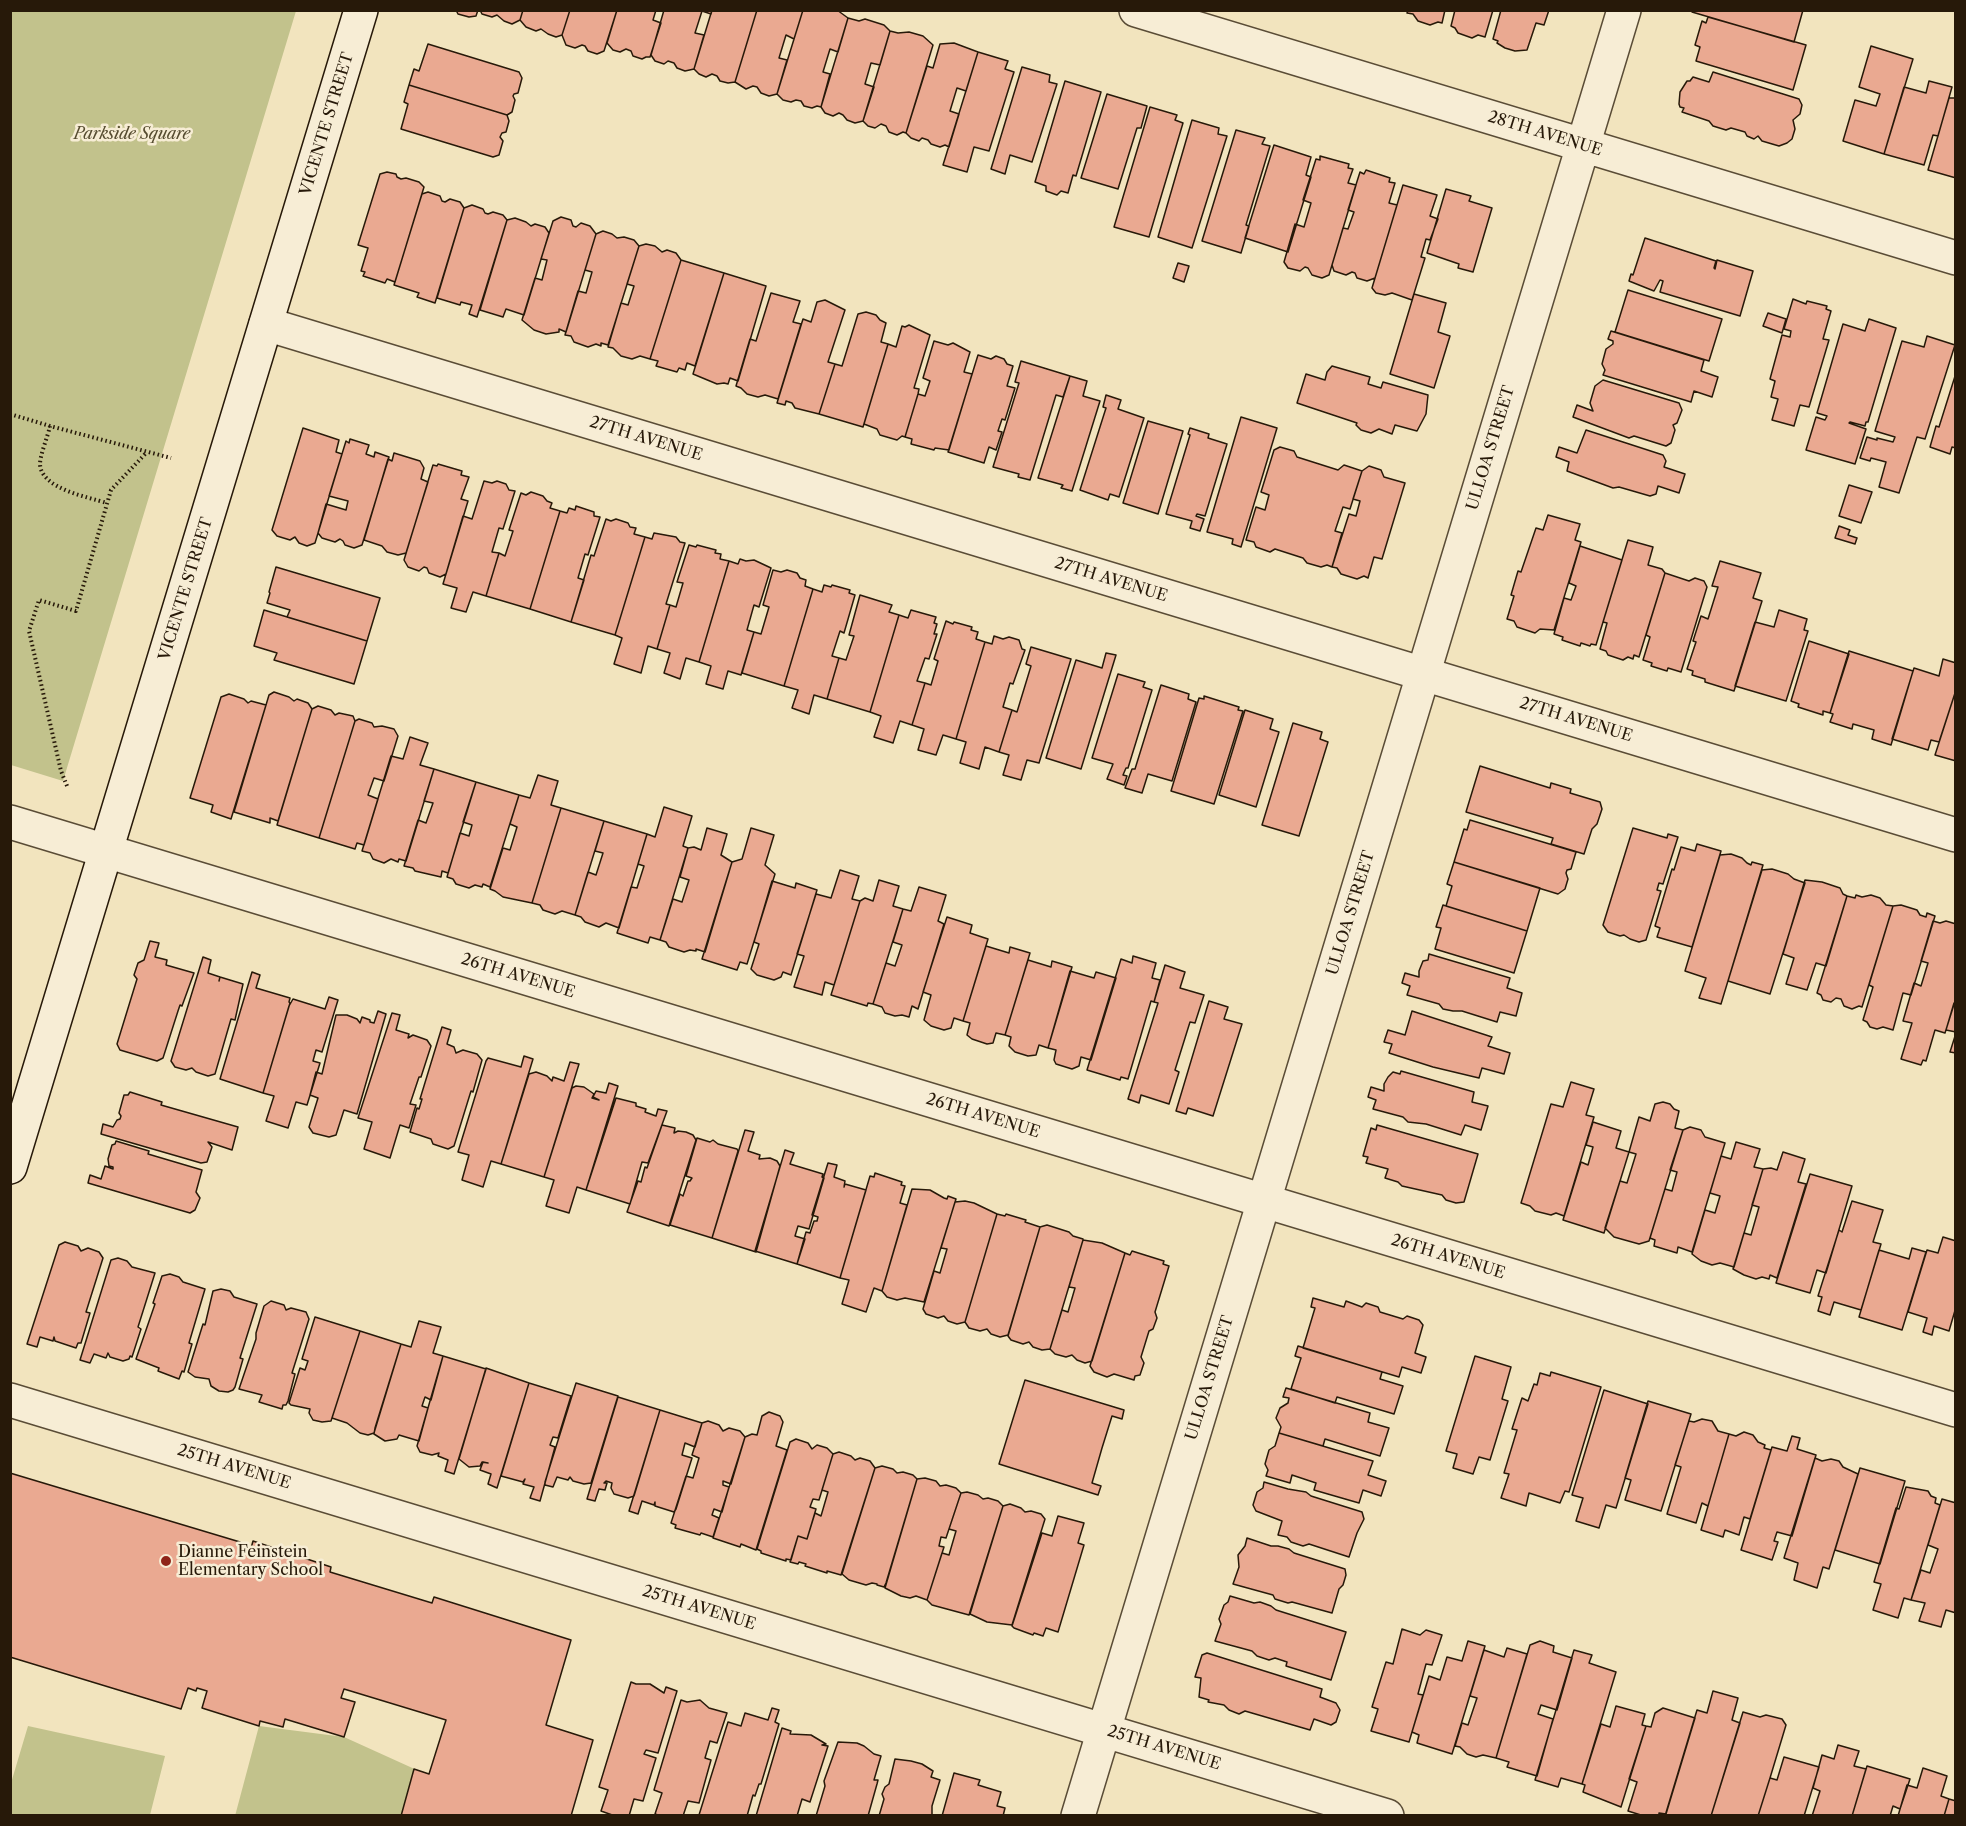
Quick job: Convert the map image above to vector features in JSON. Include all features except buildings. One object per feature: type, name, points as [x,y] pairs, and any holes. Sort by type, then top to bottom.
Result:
[{"type":"street","name":"VICENTE STREET","points":[[10,1167],[361,10]]},
{"type":"street","name":"28TH AVENUE","points":[[1136,10],[1956,258]]},
{"type":"street","name":"ULLOA STREET","points":[[1078,1815],[1624,10]]},
{"type":"street","name":"27TH AVENUE","points":[[266,324],[1956,835]]},
{"type":"street","name":"26TH AVENUE","points":[[10,822],[1956,1410]]},
{"type":"street","name":"25TH AVENUE","points":[[10,1400],[1387,1815]]},
{"type":"path","points":[[10,414],[171,458]]},
{"type":"path","points":[[50,426],[40,464],[45,477],[74,493],[107,503]]},
{"type":"path","points":[[67,786],[61,771],[29,632],[39,600],[76,611],[111,490],[147,452]]},
{"type":"green space","name":"Parkside Square","points":[[10,11],[296,11],[63,781],[11,765]]},
{"type":"green space","points":[[28,1726],[165,1756],[150,1815],[11,1815],[11,1783]]},
{"type":"green space","points":[[259,1726],[344,1737],[419,1771],[405,1815],[235,1816]]},
{"type":"place","name":"Dianne Feinstein Elementary School","points":[[166,1561]]}]
